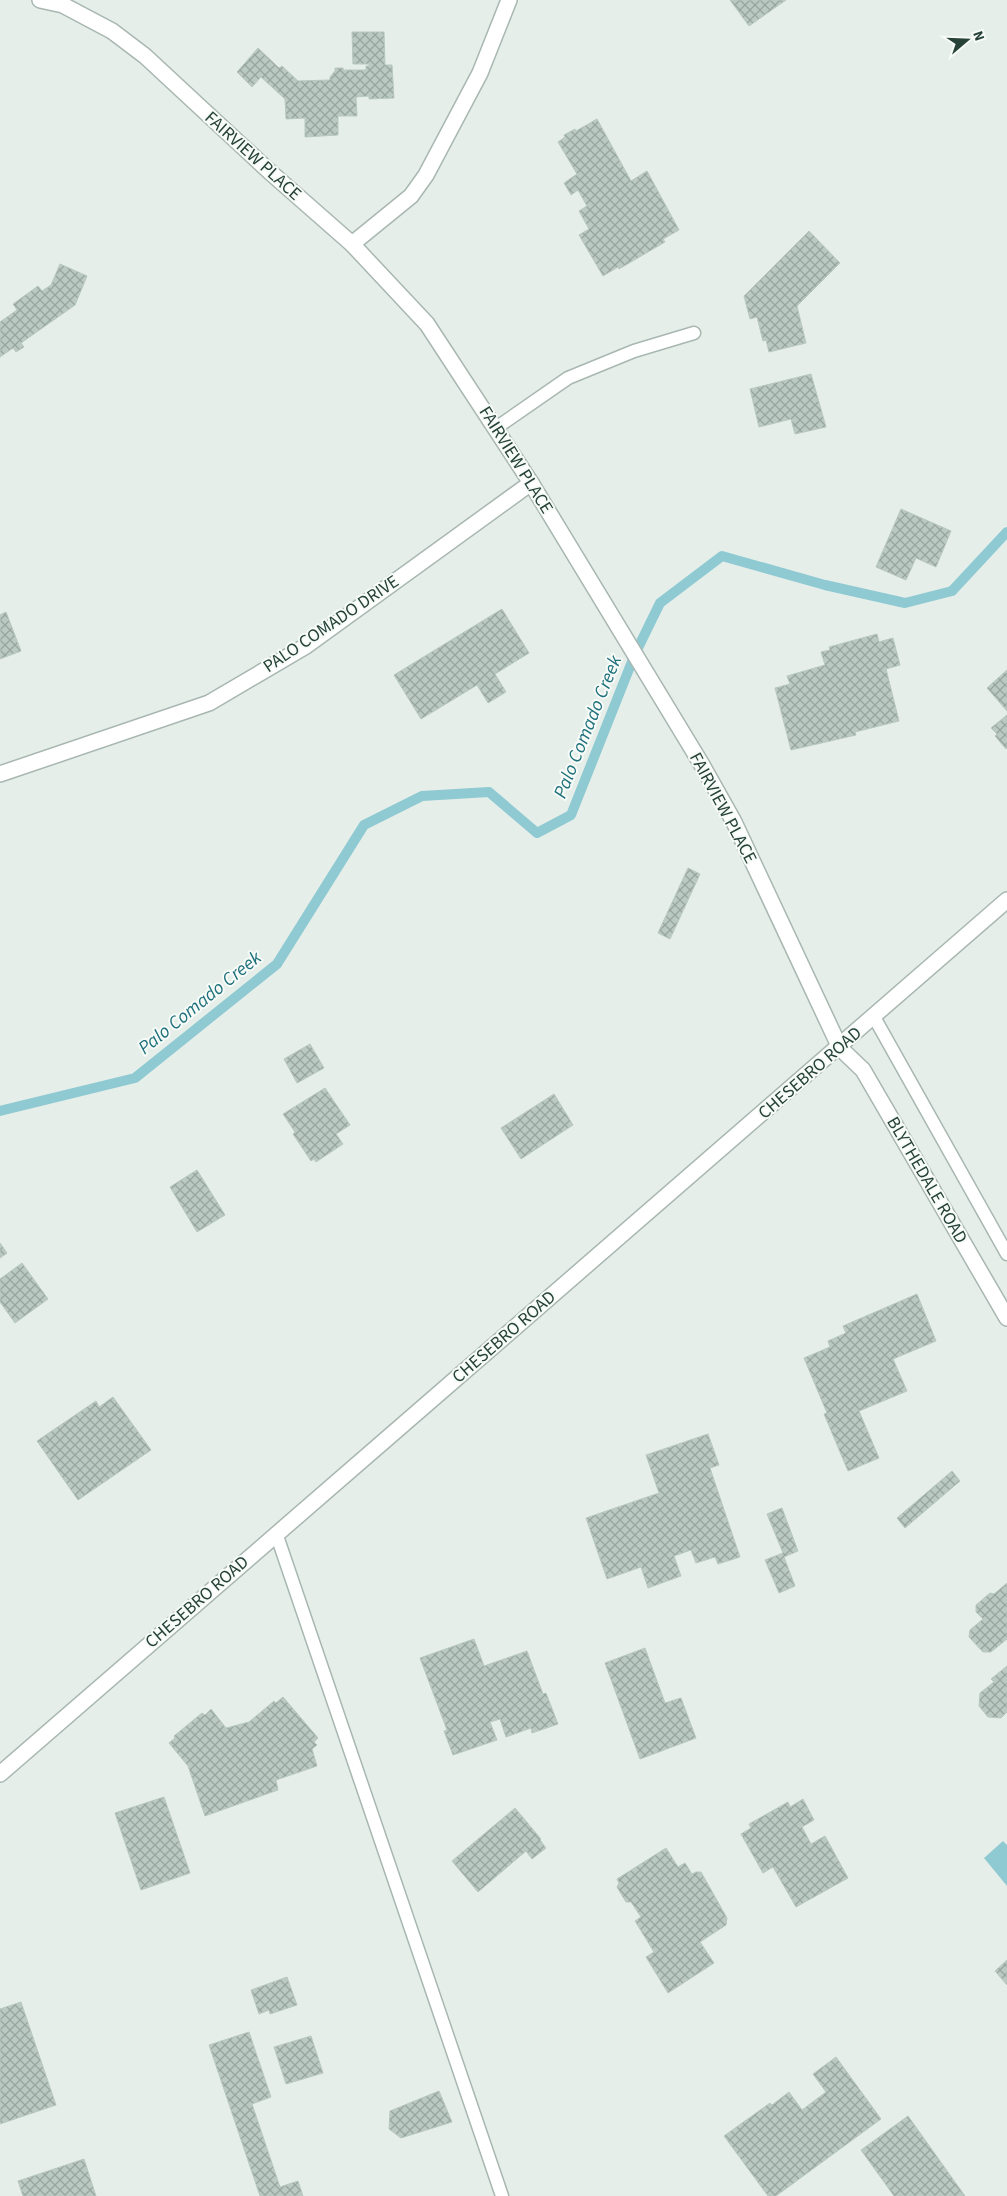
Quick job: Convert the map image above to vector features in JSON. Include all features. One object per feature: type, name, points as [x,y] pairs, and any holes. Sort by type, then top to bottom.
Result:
[{"type":"street","name":"FAIRVIEW PLACE","points":[[40,0],[63,5],[112,32],[145,56],[270,172],[352,244],[427,324],[531,483],[702,765],[734,822],[840,1048]]},
{"type":"street","points":[[352,244],[411,196],[426,175],[480,72],[508,0]]},
{"type":"street","name":"PALO COMADO DRIVE","points":[[0,774],[209,702],[306,646],[531,483]]},
{"type":"street","name":"CHESEBRO ROAD","points":[[0,1774],[840,1048],[1007,900]]},
{"type":"street","name":"BLYTHEDALE ROAD","points":[[840,1048],[863,1070],[1007,1318]]},
{"type":"lane","points":[[496,428],[568,378],[634,351],[694,333]]},
{"type":"lane","points":[[874,1017],[1007,1254]]},
{"type":"lane","points":[[276,1534],[502,2196]]},
{"type":"water","points":[[1003,1841],[1007,1845],[1007,1886],[984,1858]]},
{"type":"building","points":[[730,0],[786,0],[749,26]]},
{"type":"building","points":[[352,32],[384,32],[385,65],[392,65],[394,98],[369,99],[369,96],[356,97],[357,116],[338,116],[338,135],[305,137],[305,118],[286,119],[285,99],[261,77],[252,87],[237,72],[258,48],[279,68],[282,66],[298,81],[330,80],[335,68],[343,68],[345,72],[345,70],[366,70],[366,66],[369,66],[369,64],[353,64]]},
{"type":"building","points":[[597,119],[631,181],[647,171],[679,230],[663,239],[665,242],[619,269],[618,267],[603,276],[579,235],[589,229],[579,211],[587,206],[578,190],[571,195],[564,183],[577,174],[558,142],[565,137],[564,135],[575,129],[576,131]]},
{"type":"building","points":[[809,231],[840,263],[797,306],[806,343],[769,352],[766,340],[763,341],[757,317],[750,319],[744,296]]},
{"type":"building","points":[[60,264],[87,276],[75,305],[21,343],[24,347],[16,352],[13,348],[0,357],[0,322],[17,310],[13,304],[38,286],[42,291],[51,285]]},
{"type":"building","points":[[811,374],[826,427],[795,434],[791,419],[759,427],[750,389]]},
{"type":"building","points":[[901,509],[951,531],[936,567],[916,558],[906,580],[876,567]]},
{"type":"building","points":[[502,609],[529,653],[495,674],[506,692],[488,703],[477,685],[421,719],[394,675]]},
{"type":"building","points":[[6,612],[21,651],[0,659],[0,615]]},
{"type":"building","points":[[877,634],[879,642],[893,638],[900,665],[886,669],[899,721],[855,732],[856,735],[791,750],[775,688],[790,684],[787,676],[825,665],[821,652],[830,650],[829,647]]},
{"type":"building","points":[[1007,670],[1007,711],[987,688]]},
{"type":"building","points":[[1007,715],[1007,748],[1006,749],[991,728]]},
{"type":"building","points":[[688,868],[700,874],[670,939],[658,933]]},
{"type":"building","points":[[310,1044],[324,1068],[297,1083],[284,1059]]},
{"type":"building","points":[[325,1088],[350,1125],[336,1134],[343,1144],[316,1162],[314,1159],[311,1161],[293,1134],[295,1132],[283,1114]]},
{"type":"building","points":[[554,1094],[573,1125],[521,1159],[501,1128]]},
{"type":"building","points":[[197,1170],[225,1215],[197,1232],[170,1187]]},
{"type":"building","points":[[0,1243],[7,1253],[0,1258]]},
{"type":"building","points":[[22,1263],[48,1299],[15,1323],[0,1302],[0,1279]]},
{"type":"building","points":[[917,1294],[936,1341],[893,1359],[907,1391],[859,1411],[879,1458],[848,1471],[824,1414],[827,1413],[804,1358],[830,1347],[828,1341],[846,1333],[843,1326]]},
{"type":"building","points":[[113,1397],[151,1450],[78,1500],[37,1441],[96,1401],[99,1407]]},
{"type":"building","points":[[708,1434],[719,1465],[710,1468],[740,1557],[718,1564],[715,1557],[696,1563],[691,1550],[674,1556],[681,1576],[648,1588],[641,1567],[607,1579],[586,1518],[659,1493],[646,1455]]},
{"type":"building","points":[[952,1471],[960,1481],[905,1528],[897,1518]]},
{"type":"building","points":[[782,1508],[798,1551],[784,1557],[795,1586],[779,1593],[765,1560],[783,1553],[767,1514]]},
{"type":"building","points":[[1007,1583],[1007,1639],[991,1652],[983,1652],[969,1637],[970,1630],[983,1619],[976,1612],[976,1605],[990,1593],[994,1594]]},
{"type":"building","points":[[474,1639],[484,1666],[527,1651],[543,1694],[546,1693],[558,1724],[532,1733],[531,1728],[506,1737],[500,1719],[490,1722],[497,1740],[453,1755],[444,1731],[447,1730],[420,1658]]},
{"type":"building","points":[[645,1648],[665,1703],[681,1698],[696,1738],[640,1759],[605,1663]]},
{"type":"building","points":[[1007,1666],[1007,1712],[1001,1718],[988,1717],[979,1706],[980,1693],[994,1682],[991,1679]]},
{"type":"building","points":[[283,1697],[318,1738],[314,1742],[317,1745],[312,1749],[317,1766],[276,1780],[278,1790],[205,1816],[188,1766],[169,1743],[175,1738],[174,1736],[202,1713],[205,1715],[211,1709],[226,1728],[249,1722],[274,1701],[276,1703]]},
{"type":"building","points":[[164,1797],[190,1873],[141,1890],[115,1813]]},
{"type":"building","points":[[803,1799],[814,1820],[802,1827],[811,1844],[825,1836],[848,1878],[796,1907],[773,1867],[763,1873],[741,1834],[751,1828],[749,1824],[788,1802],[790,1807]]},
{"type":"building","points":[[515,1808],[541,1839],[546,1848],[532,1859],[526,1851],[478,1892],[452,1861]]},
{"type":"building","points":[[666,1848],[678,1867],[685,1863],[692,1874],[701,1872],[727,1918],[726,1925],[700,1942],[714,1963],[668,1993],[646,1957],[654,1952],[635,1921],[641,1917],[631,1902],[626,1902],[617,1887],[619,1883],[617,1879]]},
{"type":"building","points":[[1007,1960],[1007,1985],[995,1971]]},
{"type":"building","points":[[287,1977],[297,2005],[270,2014],[269,2010],[259,2014],[251,1990]]},
{"type":"building","points":[[21,2002],[56,2105],[0,2124],[0,2009]]},
{"type":"building","points":[[249,2032],[271,2097],[252,2104],[280,2187],[298,2181],[303,2196],[260,2196],[209,2045]]},
{"type":"building","points":[[311,2036],[323,2073],[286,2084],[274,2047]]},
{"type":"building","points":[[836,2057],[881,2119],[776,2196],[768,2196],[724,2136],[770,2103],[772,2105],[789,2092],[802,2110],[826,2092],[813,2074]]},
{"type":"building","points":[[439,2091],[452,2122],[401,2138],[389,2129],[390,2111]]},
{"type":"building","points":[[908,2116],[965,2196],[894,2196],[861,2150]]},
{"type":"building","points":[[84,2159],[96,2196],[23,2196],[18,2181]]},
{"type":"waterway","name":"Palo Comado Creek","points":[[0,1111],[135,1078],[277,964],[364,825],[422,796],[489,792],[537,833],[571,815],[635,654],[660,603],[722,556],[825,585],[905,603],[952,591],[1007,532]]}]
